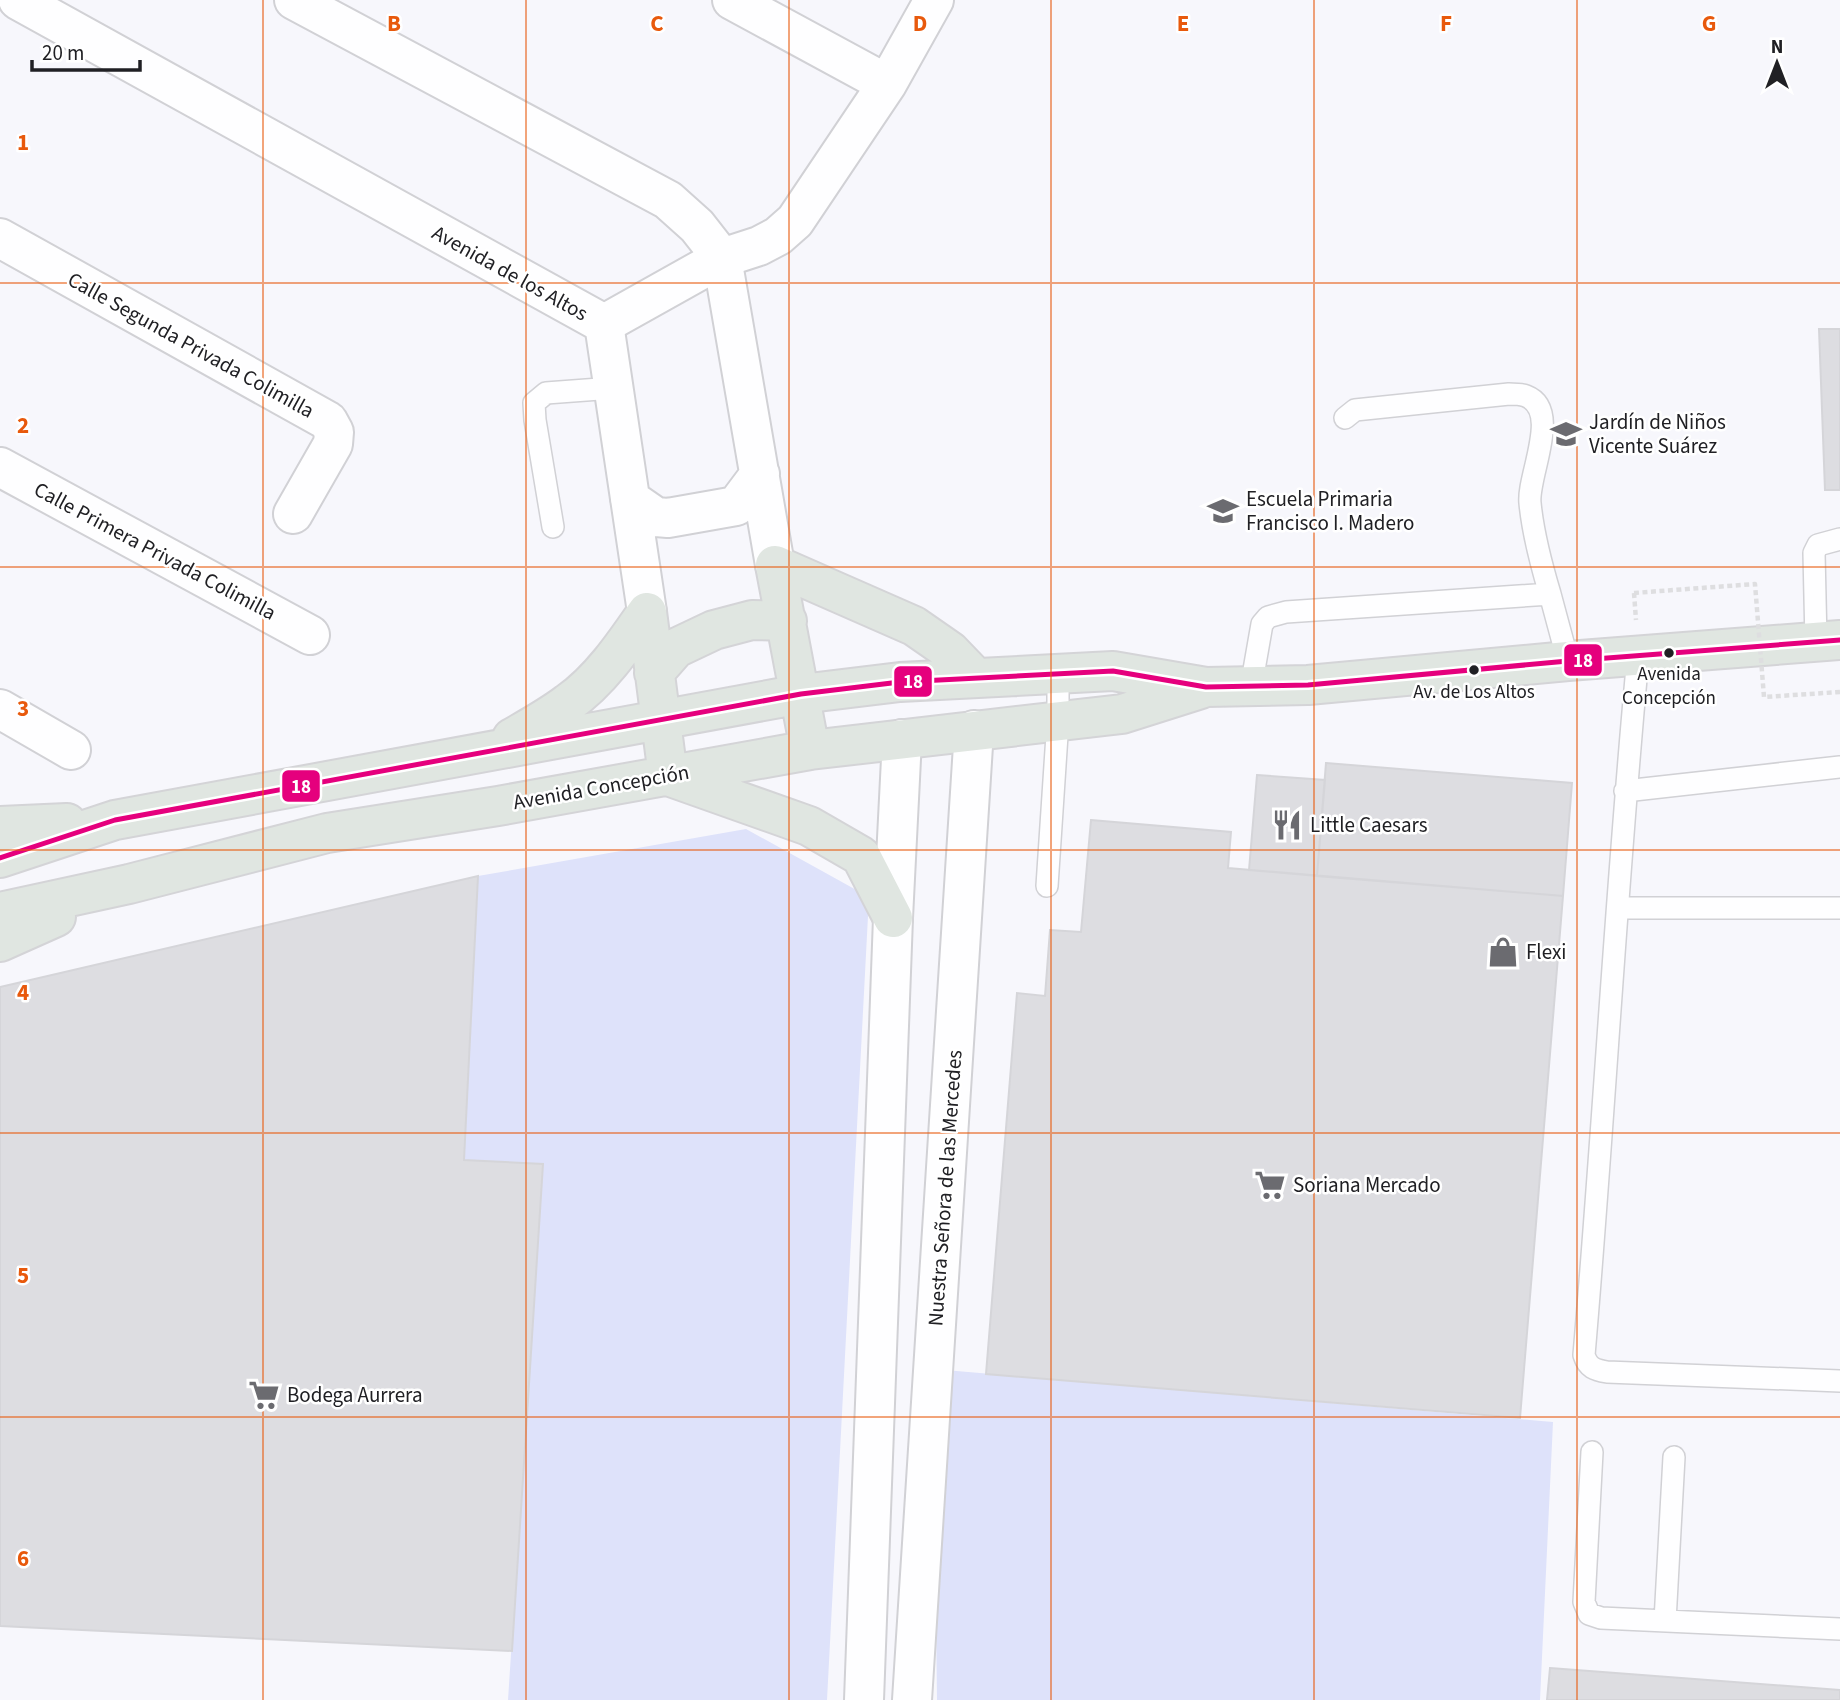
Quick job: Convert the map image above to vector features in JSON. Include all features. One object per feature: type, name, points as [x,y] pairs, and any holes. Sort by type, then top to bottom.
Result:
[{"type":"main road","points":[[775,565],[810,750]]},
{"type":"main road","points":[[775,565],[914,626],[950,651],[975,677]]},
{"type":"main road","points":[[494,750],[570,702],[630,637],[647,612]]},
{"type":"main road","name":"Avenida de los Altos","points":[[647,612],[668,776]]},
{"type":"main road","points":[[654,673],[676,648],[714,631],[752,620],[787,621]]},
{"type":"main road","name":"Avenida Concepción","points":[[0,858],[114,820],[801,694],[900,682],[1113,671],[1206,687],[1308,685],[1828,641]]},
{"type":"main road","name":"Nuestra Señora de las Mercedes","points":[[974,730],[975,677]]},
{"type":"main road","points":[[900,682],[902,739]]},
{"type":"main road","name":"Avenida Concepción","points":[[0,912],[129,884],[327,833],[810,750],[1122,714],[1206,687]]},
{"type":"main road","points":[[668,776],[809,826],[861,856],[892,918]]},
{"type":"main road","points":[[0,826],[114,820]]},
{"type":"main road","points":[[0,942],[129,884]]},
{"type":"street","name":"Avenida de los Altos","points":[[18,0],[604,324],[647,612]]},
{"type":"street","points":[[294,0],[668,200],[697,226],[722,258],[775,565]]},
{"type":"street","points":[[732,0],[887,84]]},
{"type":"street","points":[[604,324],[722,258],[759,246],[778,236],[796,221],[887,84],[934,0]]},
{"type":"street","name":"Calle Segunda Privada Colimilla","points":[[0,238],[328,421],[334,432],[333,444],[293,514]]},
{"type":"street","name":"Calle Primera Privada Colimilla","points":[[0,467],[310,635]]},
{"type":"street","points":[[630,499],[656,517],[668,518],[736,506],[760,474]]},
{"type":"street","points":[[0,709],[71,750]]},
{"type":"street","name":"Nuestra Señora de las Mercedes","points":[[912,1700],[974,730]]},
{"type":"street","points":[[864,1700],[892,918],[902,739]]},
{"type":"lane","points":[[553,527],[534,403],[546,393],[613,388]]},
{"type":"lane","points":[[1345,418],[1355,410],[1509,394],[1526,396],[1538,405],[1542,436],[1530,484],[1529,501],[1538,554],[1568,661]]},
{"type":"lane","points":[[1828,641],[1814,553],[1818,545],[1840,539]]},
{"type":"lane","points":[[1251,687],[1262,624],[1276,613],[1550,594]]},
{"type":"lane","points":[[1638,657],[1625,791],[1619,908],[1584,1355],[1594,1370],[1607,1372],[1840,1381]]},
{"type":"lane","points":[[1047,887],[1058,720],[1058,674]]},
{"type":"lane","points":[[1625,791],[1840,767]]},
{"type":"lane","points":[[1619,908],[1840,908]]},
{"type":"lane","points":[[1592,1452],[1584,1602],[1589,1614],[1601,1618],[1840,1629]]},
{"type":"lane","points":[[1665,1621],[1674,1457]]},
{"type":"path","points":[[1634,593],[1755,584],[1764,697],[1840,692]]},
{"type":"shaded area","points":[[746,829],[869,897],[827,1700],[508,1700],[543,1164],[464,1160],[478,876]]},
{"type":"shaded area","points":[[933,1369],[1553,1422],[1540,1700],[937,1700]]},
{"type":"building","points":[[1819,329],[1840,329],[1840,490],[1825,490]]},
{"type":"building","points":[[1326,763],[1572,783],[1563,896],[1317,876]]},
{"type":"building","name":"Little Caesars","points":[[1257,775],[1325,780],[1317,876],[1249,870]]},
{"type":"building","name":"Soriana Mercado","points":[[1091,820],[1231,832],[1228,868],[1563,896],[1520,1418],[986,1374],[1017,993],[1045,996],[1050,930],[1081,932]]},
{"type":"building","name":"Bodega Aurrera","points":[[478,876],[464,1160],[543,1164],[512,1651],[0,1626],[0,987]]},
{"type":"building","points":[[1550,1668],[1840,1690],[1840,1700],[1547,1700]]},
{"type":"transit line","name":"18","points":[[0,858],[115,820],[801,694],[900,682],[1113,671],[1206,687],[1308,685],[1840,640]]},
{"type":"place","name":"Jardín de Niños Vicente Suárez","points":[[1566,434]]},
{"type":"place","name":"Escuela Primaria Francisco I. Madero","points":[[1223,511]]},
{"type":"place","name":"Avenida Concepción","points":[[1669,653]]},
{"type":"place","name":"Av. de Los Altos","points":[[1474,670]]},
{"type":"place","name":"Little Caesars","points":[[1287,825]]},
{"type":"place","name":"Flexi","points":[[1503,952]]},
{"type":"place","name":"Soriana Mercado","points":[[1270,1185]]},
{"type":"place","name":"Bodega Aurrera","points":[[264,1395]]}]
